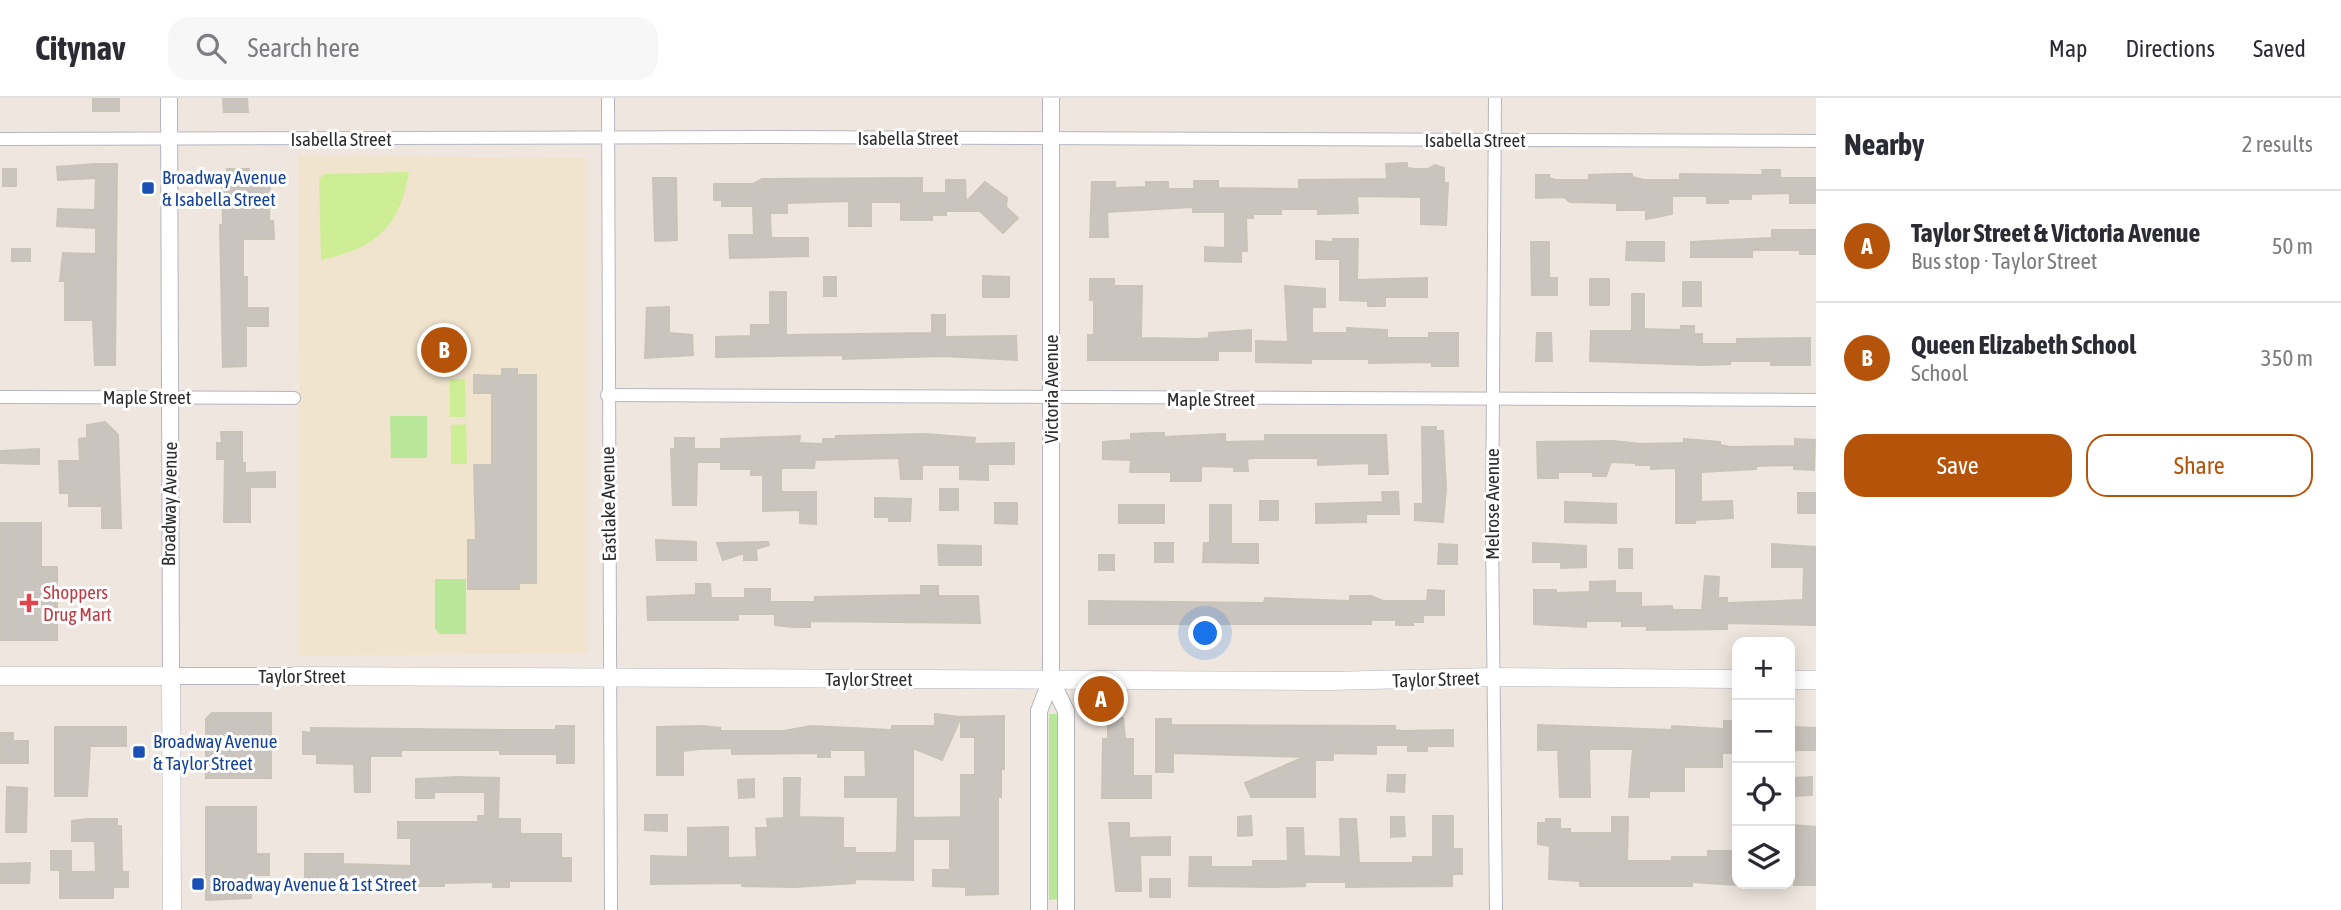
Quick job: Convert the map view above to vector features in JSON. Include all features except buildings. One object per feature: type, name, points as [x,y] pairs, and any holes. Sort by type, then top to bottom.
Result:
[{"type":"main road","name":"Taylor Street","points":[[0,676],[171,676]]},
{"type":"main road","name":"Broadway Avenue","points":[[171,676],[172,910]]},
{"type":"main road","name":"Taylor Street","points":[[295,676],[1329,681],[1493,677],[1732,679]]},
{"type":"main road","points":[[1795,680],[1816,680]]},
{"type":"street","name":"Broadway Avenue","points":[[169,98],[171,676]]},
{"type":"street","name":"Eastlake Avenue","points":[[608,98],[611,910]]},
{"type":"street","name":"Victoria Avenue","points":[[1039,910],[1039,711],[1051,680],[1051,98]]},
{"type":"street","name":"Melrose Avenue","points":[[1495,98],[1493,677],[1496,910]]},
{"type":"street","name":"Isabella Street","points":[[0,139],[1816,141]]},
{"type":"street","name":"Maple Street","points":[[607,395],[1051,399],[1816,400]]},
{"type":"street","name":"Maple Street","points":[[0,397],[294,398]]},
{"type":"street","name":"Taylor Street","points":[[171,676],[295,676]]},
{"type":"street","name":"Victoria Avenue","points":[[1051,680],[1066,711],[1066,910]]},
{"type":"shaded area","points":[[298,155],[588,158],[588,653],[300,656]]},
{"type":"green space","points":[[409,172],[399,208],[382,233],[356,249],[321,260],[319,179],[324,174]]},
{"type":"green space","points":[[450,379],[465,379],[466,417],[450,417]]},
{"type":"green space","points":[[390,416],[427,416],[427,458],[391,458]]},
{"type":"green space","points":[[466,424],[467,464],[451,464],[451,425]]},
{"type":"green space","points":[[435,579],[466,579],[466,634],[440,634],[435,629]]},
{"type":"green space","points":[[1049,714],[1059,714],[1059,899],[1049,900]]},
{"type":"place","name":"Broadway Avenue & Isabella Street","points":[[148,188]]},
{"type":"place","name":"Queen Elizabeth School","points":[[444,350]]},
{"type":"place","name":"Shoppers Drug Mart","points":[[29,603]]},
{"type":"place","name":"Taylor Street & Victoria Avenue","points":[[1101,699]]},
{"type":"place","name":"Broadway Avenue & Taylor Street","points":[[139,752]]},
{"type":"place","name":"Broadway Avenue & 1st Street","points":[[198,884]]}]
